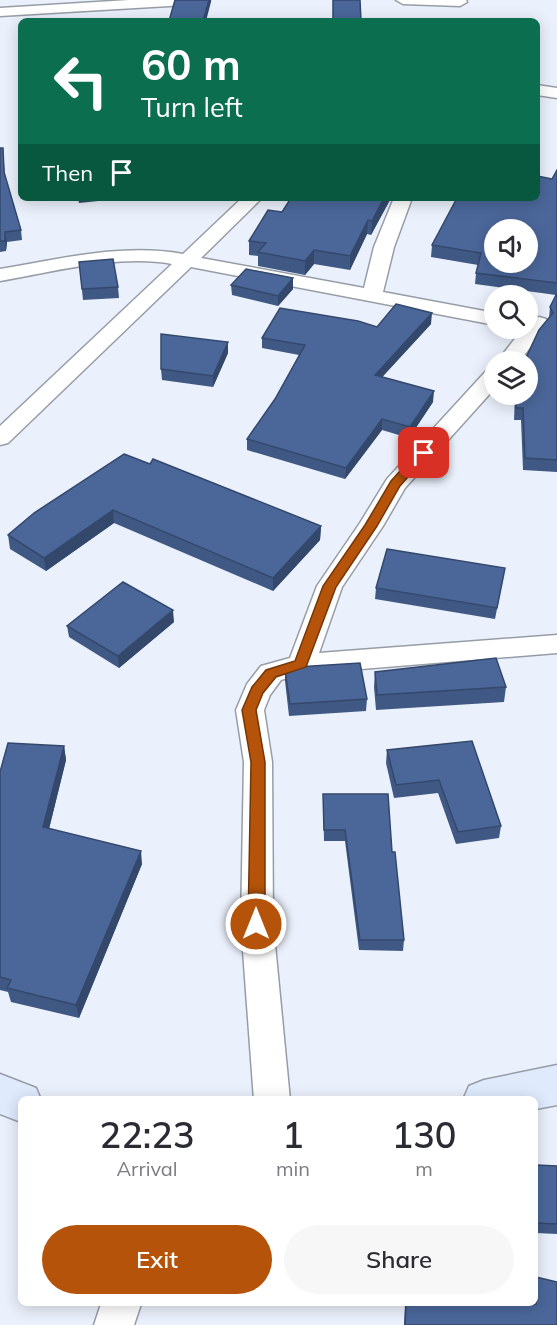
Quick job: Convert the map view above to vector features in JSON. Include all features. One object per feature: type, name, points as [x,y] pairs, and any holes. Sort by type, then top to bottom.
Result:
[{"type":"street","points":[[0,12],[203,0]]},
{"type":"street","points":[[403,0],[460,1]]},
{"type":"street","points":[[449,18],[460,1]]},
{"type":"street","points":[[540,90],[557,93]]},
{"type":"street","points":[[0,438],[250,201]]},
{"type":"street","points":[[372,297],[384,247],[402,201]]},
{"type":"street","points":[[0,275],[119,256],[156,255],[484,317]]},
{"type":"street","points":[[517,351],[541,323]]},
{"type":"street","points":[[301,664],[330,586],[371,526],[395,484],[484,387]]},
{"type":"street","points":[[272,1096],[256,924],[258,762],[249,710],[257,691],[271,673],[301,664],[557,644]]},
{"type":"street","points":[[503,1096],[557,1085]]},
{"type":"street","points":[[0,1094],[18,1101]]},
{"type":"street","points":[[114,1325],[120,1306]]},
{"type":"building","points":[[175,0],[209,0],[204,18],[170,18]]},
{"type":"building","points":[[333,0],[360,0],[361,18],[333,18]]},
{"type":"building","points":[[0,148],[3,148],[4,172],[21,230],[5,232],[5,241],[0,241]]},
{"type":"building","points":[[557,170],[557,283],[476,273],[481,253],[432,245],[455,201],[540,201],[540,177],[552,179]]},
{"type":"building","points":[[289,201],[382,201],[372,221],[368,220],[350,256],[314,250],[305,261],[258,252],[266,243],[249,241],[268,210],[282,212]]},
{"type":"building","points":[[113,259],[118,287],[82,289],[79,262]]},
{"type":"building","points":[[246,269],[293,278],[278,296],[231,285]]},
{"type":"building","points":[[557,293],[557,460],[525,458],[523,408],[516,408],[516,405],[538,405],[538,351],[529,351],[535,339],[538,339],[539,330],[553,313],[550,307]]},
{"type":"building","points":[[396,304],[432,313],[375,375],[434,391],[410,427],[382,419],[346,468],[247,439],[275,399],[305,345],[262,338],[280,308],[358,321],[377,327]]},
{"type":"building","points":[[161,334],[228,342],[213,376],[161,369]]},
{"type":"building","points":[[124,454],[150,464],[153,459],[321,526],[273,578],[113,510],[44,558],[8,535],[34,513]]},
{"type":"building","points":[[387,549],[505,568],[497,608],[376,588]]},
{"type":"building","points":[[123,582],[173,610],[118,656],[67,626]]},
{"type":"building","points":[[496,658],[506,687],[377,695],[375,672]]},
{"type":"building","points":[[360,663],[367,699],[290,704],[285,670],[296,667]]},
{"type":"building","points":[[472,741],[501,826],[458,832],[439,780],[396,785],[387,750]]},
{"type":"building","points":[[8,743],[64,746],[43,827],[141,851],[76,1005],[7,988],[11,980],[0,977],[0,772]]},
{"type":"building","points":[[323,794],[388,794],[392,852],[395,852],[404,940],[360,940],[345,830],[324,830]]},
{"type":"building","points":[[538,1165],[557,1166],[557,1224],[538,1223]]},
{"type":"building","points":[[538,1277],[557,1282],[557,1325],[405,1325],[406,1306],[538,1306]]},
{"type":"route","points":[[256,924],[258,762],[249,710],[257,691],[271,673],[301,664],[330,586],[371,526],[395,484],[424,453]]}]
